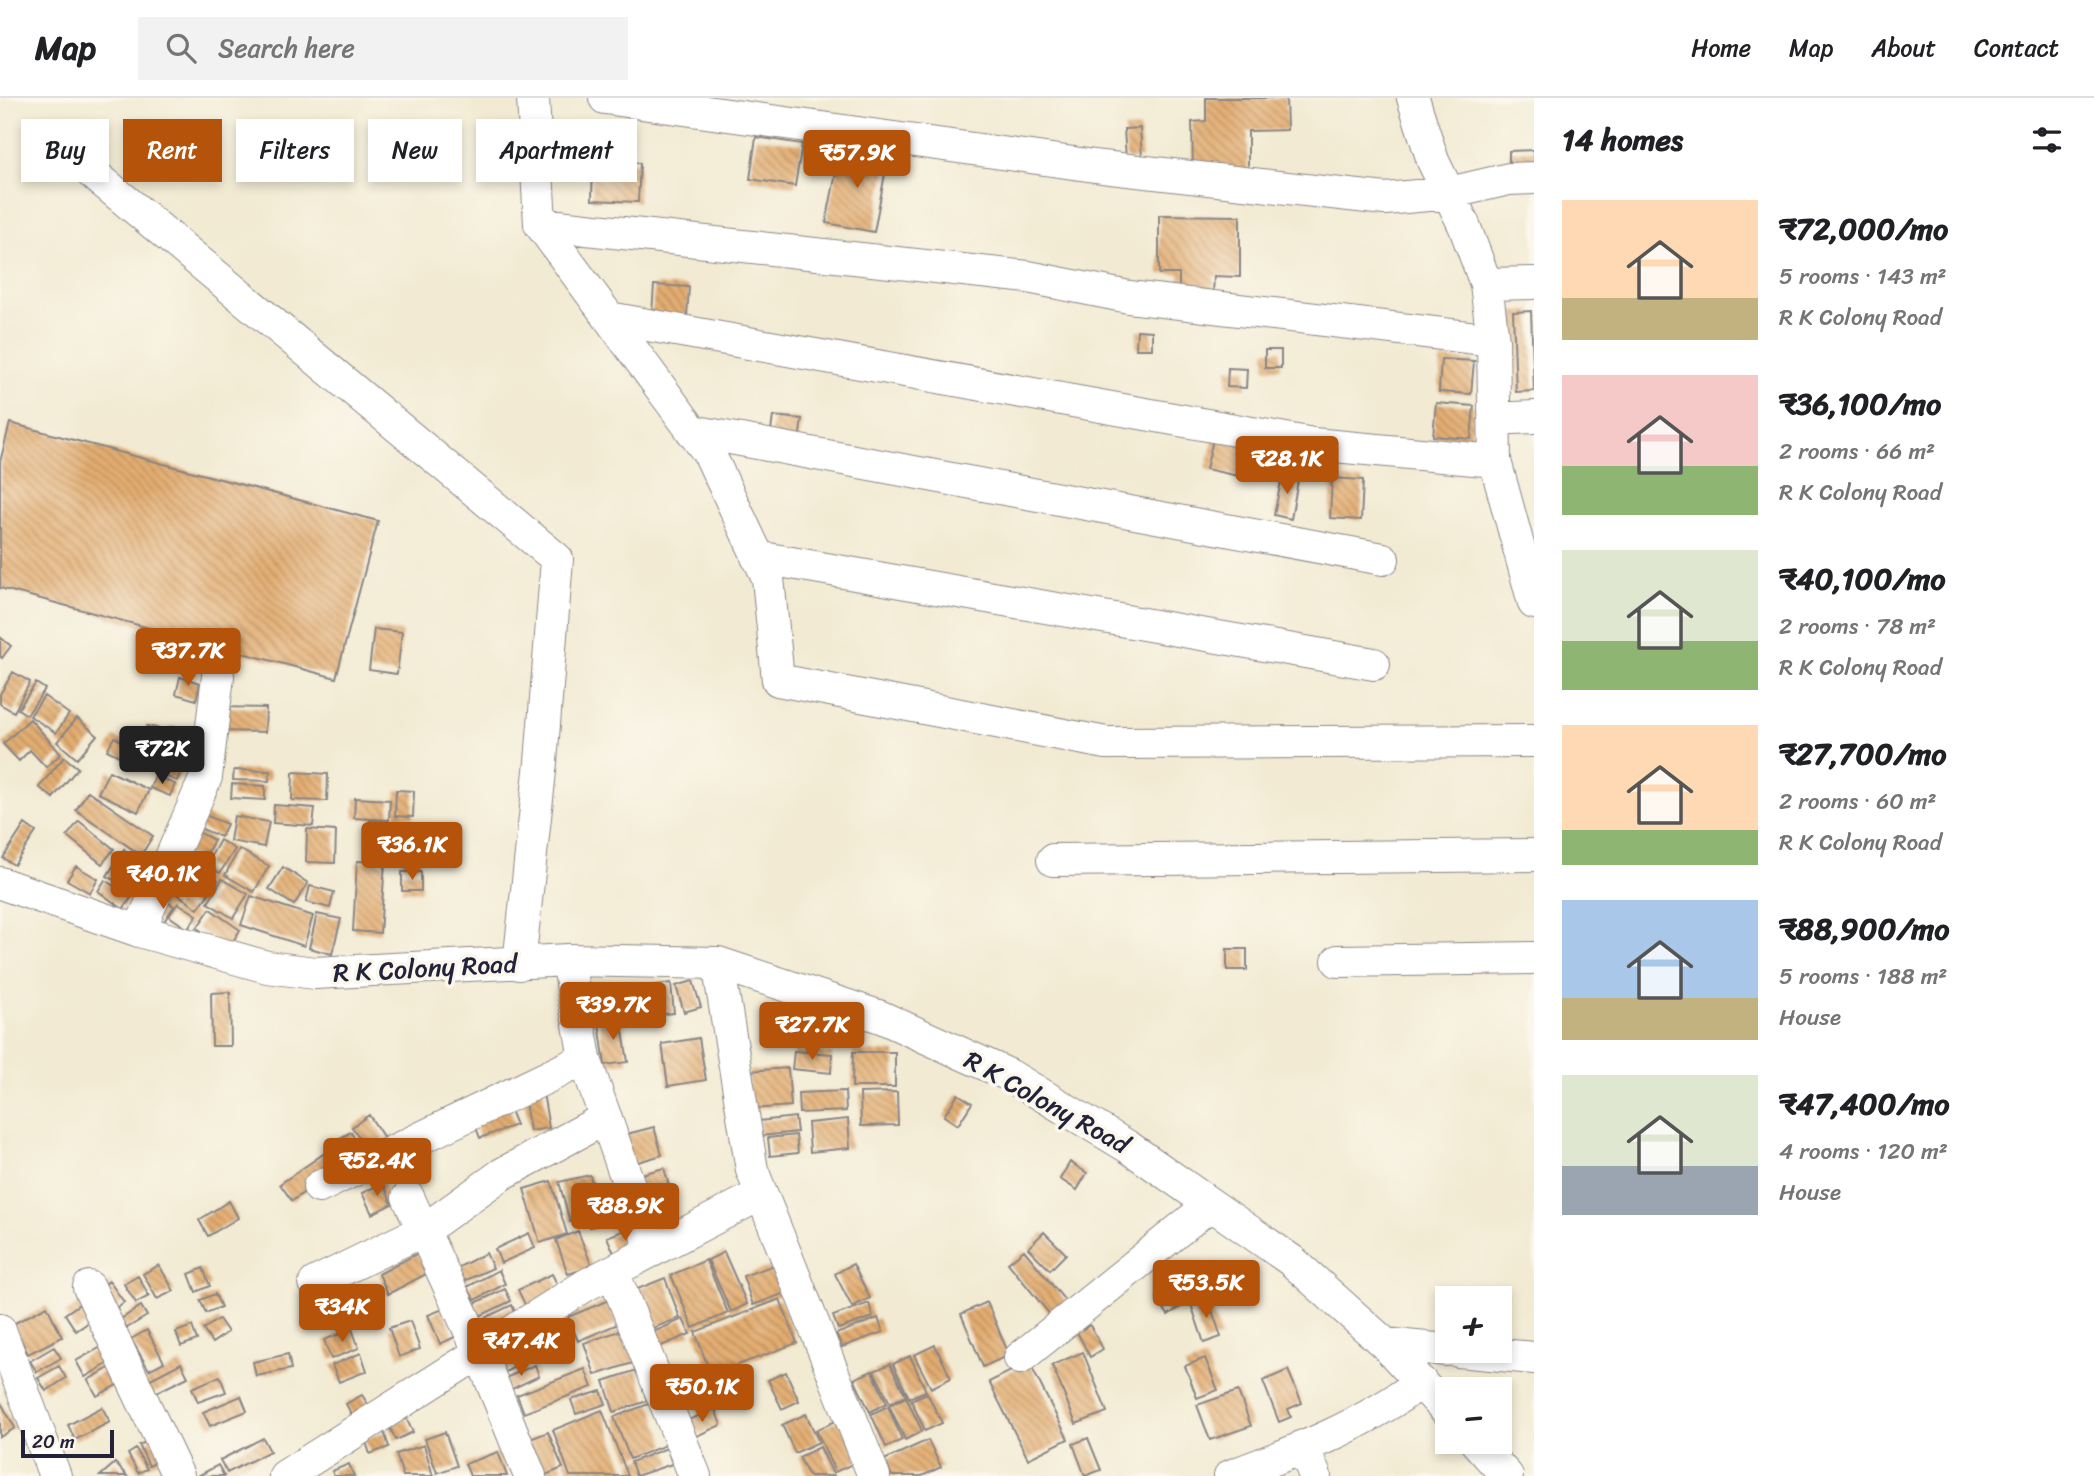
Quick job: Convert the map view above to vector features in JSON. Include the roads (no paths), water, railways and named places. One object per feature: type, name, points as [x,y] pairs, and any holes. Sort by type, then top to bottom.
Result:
[{"type":"street","points":[[533,98],[540,224],[710,455],[768,578],[778,680],[1106,743],[1534,741]]},
{"type":"street","points":[[605,98],[1102,167],[1385,199],[1449,193],[1509,178],[1534,178]]},
{"type":"street","points":[[1413,98],[1433,161],[1486,284],[1493,340],[1494,461],[1522,520],[1534,603]]},
{"type":"street","points":[[103,182],[557,559],[541,762],[519,964]]},
{"type":"street","points":[[540,224],[1015,276],[1129,297],[1493,340]]},
{"type":"street","points":[[1486,284],[1534,283]]},
{"type":"street","points":[[609,318],[1313,444],[1494,461]]},
{"type":"street","points":[[1494,419],[1534,417]]},
{"type":"street","points":[[692,431],[1383,559]]},
{"type":"street","points":[[757,557],[1374,664]]},
{"type":"street","points":[[139,930],[206,777],[218,676]]},
{"type":"street","points":[[1053,860],[1534,855]]},
{"type":"street","name":"R K Colony Road","points":[[0,883],[139,930],[267,967],[315,973],[568,960],[718,963],[881,1017],[1009,1075],[1130,1148],[1292,1261],[1385,1344],[1435,1398]]},
{"type":"street","points":[[1338,961],[1534,958]]},
{"type":"street","points":[[568,960],[585,1059],[652,1251]]},
{"type":"street","points":[[718,963],[752,1170],[874,1476]]},
{"type":"street","points":[[319,1187],[585,1059]]},
{"type":"street","points":[[315,1283],[424,1230],[502,1174],[606,1118]]},
{"type":"street","points":[[285,1476],[613,1272],[761,1194]]},
{"type":"street","points":[[408,1197],[480,1353],[530,1476]]},
{"type":"street","points":[[1020,1358],[1210,1205]]},
{"type":"street","points":[[613,1272],[695,1476]]},
{"type":"street","points":[[89,1287],[178,1476]]},
{"type":"street","points":[[0,1330],[55,1476]]},
{"type":"street","points":[[1385,1344],[1435,1349]]},
{"type":"street","points":[[1512,1356],[1534,1359]]},
{"type":"street","points":[[1507,1363],[1534,1381]]},
{"type":"street","points":[[1230,1476],[1303,1446],[1396,1401],[1421,1382]]},
{"type":"street","points":[[1303,1446],[1315,1476]]},
{"type":"street","points":[[1487,1454],[1507,1476]]}]
